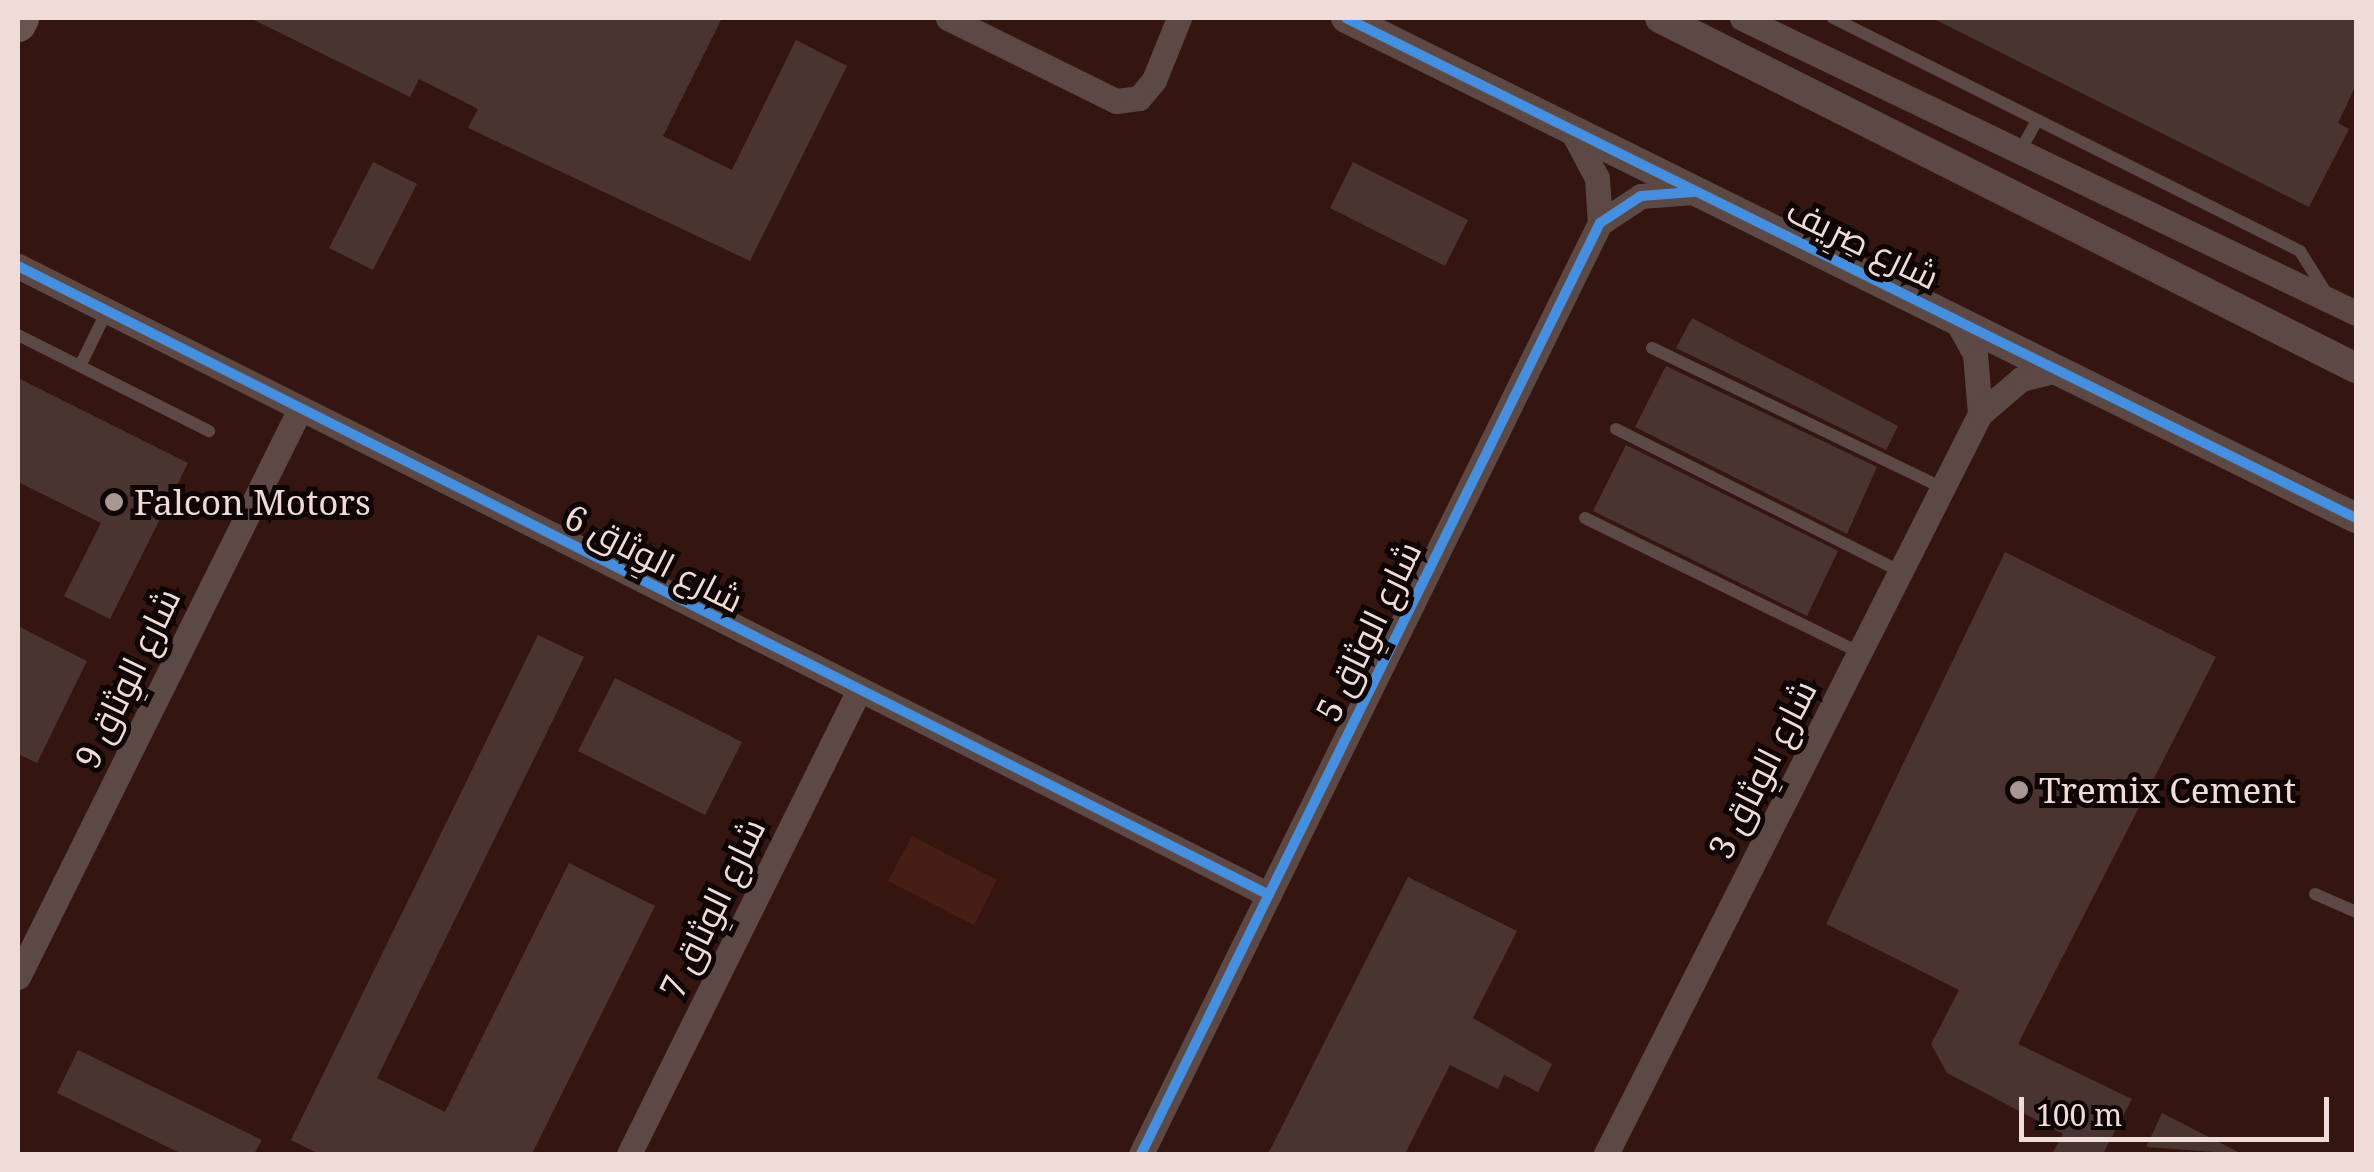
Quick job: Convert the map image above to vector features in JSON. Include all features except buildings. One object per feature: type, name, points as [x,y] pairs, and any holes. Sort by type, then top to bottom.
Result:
[{"type":"street","points":[[948,18],[1116,101],[1139,98],[1154,80],[1179,18]]},
{"type":"street","name":"شارع صِرِيف","points":[[1346,18],[2356,518]]},
{"type":"street","points":[[1660,18],[2356,368]]},
{"type":"street","points":[[1742,18],[2356,313]]},
{"type":"street","points":[[1572,132],[1597,178],[1600,223],[1641,196],[1693,192]]},
{"type":"street","name":"شارع الوِثاق 5","points":[[1141,1154],[1600,223]]},
{"type":"street","name":"شارع الوِثاق 6","points":[[18,266],[299,411],[1269,895]]},
{"type":"street","name":"شارع الوِثاق 3","points":[[1955,318],[1978,364],[1980,414]]},
{"type":"street","name":"شارع الوِثاق 3","points":[[1606,1154],[1980,414],[2021,379],[2056,370]]},
{"type":"street","name":"شارع الوِثاق 9","points":[[18,977],[299,411]]},
{"type":"street","name":"شارع الوِثاق 7","points":[[629,1154],[858,692]]},
{"type":"lane","points":[[1833,18],[2300,250],[2330,301]]},
{"type":"lane","points":[[2019,154],[2037,121]]},
{"type":"lane","points":[[80,366],[108,311]]},
{"type":"lane","points":[[18,335],[209,430]]},
{"type":"lane","points":[[1652,348],[1943,488]]},
{"type":"lane","points":[[1616,429],[1901,572]]},
{"type":"lane","points":[[1585,518],[1860,653]]},
{"type":"lane","points":[[2314,894],[2356,912]]},
{"type":"shaded area","points":[[18,18],[2356,18],[2356,1154],[18,1154]]},
{"type":"shaded area","points":[[912,836],[997,880],[974,925],[888,881]]},
{"type":"cycle path","points":[[1346,18],[2356,518]]},
{"type":"cycle path","points":[[1141,1154],[1600,223],[1641,196],[1693,192]]},
{"type":"cycle path","points":[[18,266],[1269,895]]},
{"type":"place","name":"Falcon Motors","points":[[114,502]]},
{"type":"place","name":"Tremix Cement","points":[[2019,790]]}]
